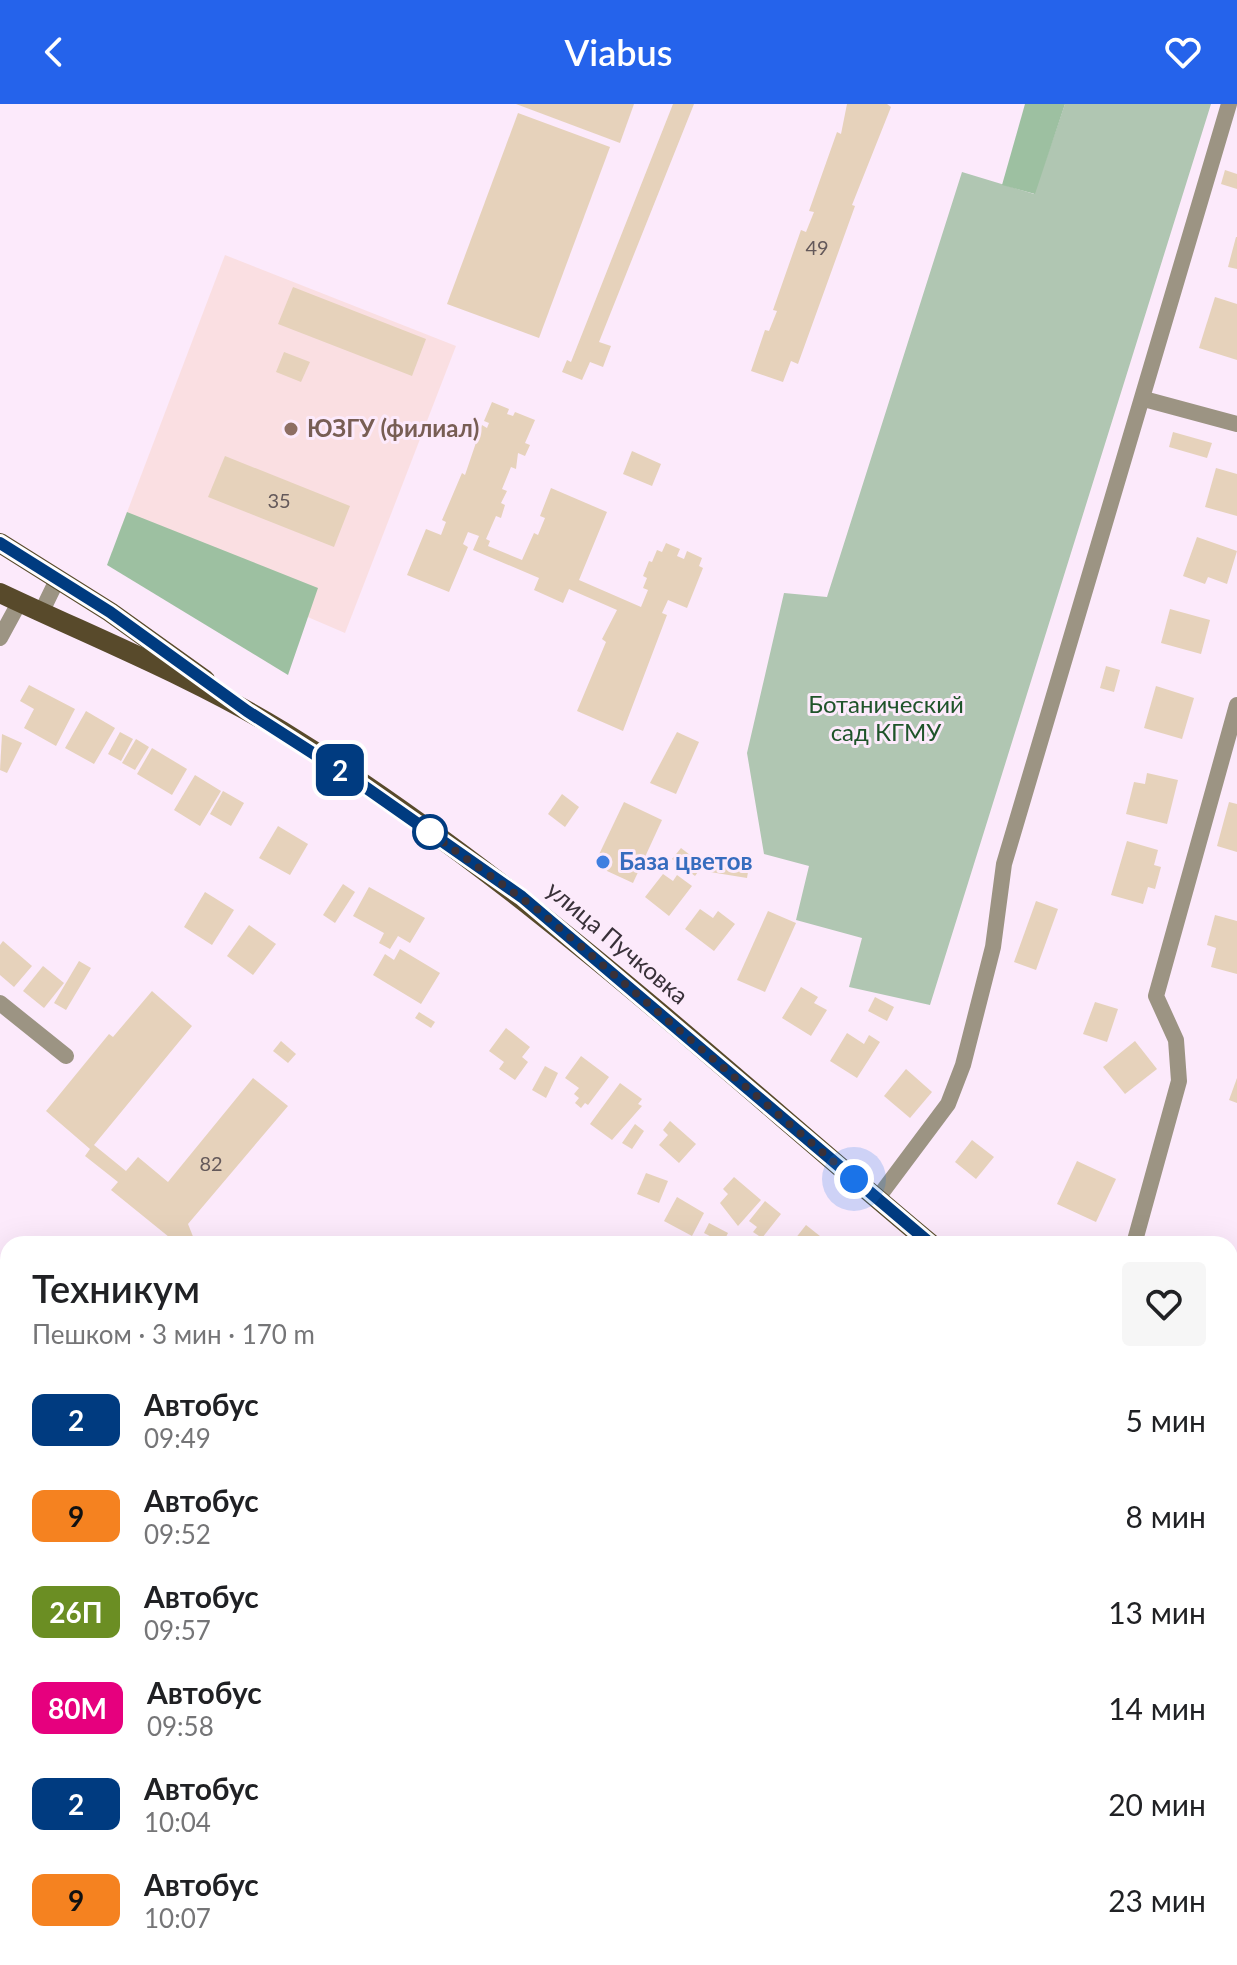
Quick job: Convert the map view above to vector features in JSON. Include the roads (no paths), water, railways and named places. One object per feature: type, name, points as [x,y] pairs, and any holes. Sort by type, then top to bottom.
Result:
[{"type":"main road","name":"улица Пучковка","points":[[0,543],[58,578],[247,711],[358,782],[522,897],[921,1236]]},
{"type":"main road","name":"улица Пучковка","points":[[0,593],[247,711]]},
{"type":"street","points":[[877,1199],[948,1104],[963,1065],[993,947],[1004,864],[1229,104]]},
{"type":"street","points":[[1144,399],[1237,424]]},
{"type":"street","points":[[41,613],[58,578]]},
{"type":"street","points":[[0,638],[19,603]]},
{"type":"street","points":[[1136,1236],[1179,1081],[1176,1040],[1156,996],[1237,705]]},
{"type":"street","points":[[0,1003],[66,1056]]},
{"type":"place","name":"ЮЗГУ (филиал)","points":[[291,429]]},
{"type":"place","name":"База цветов","points":[[603,862]]},
{"type":"park label","name":"Ботанический сад КГМУ","points":[[886,719]]}]
